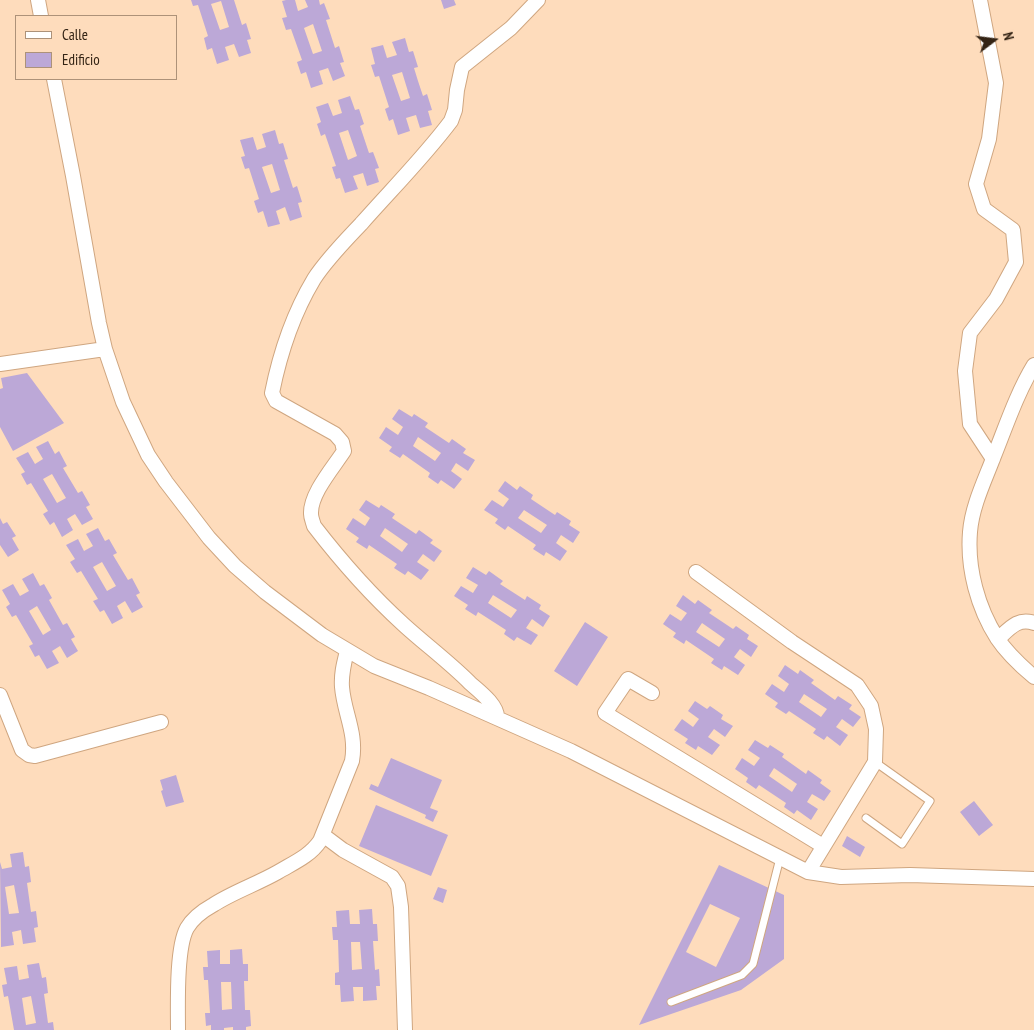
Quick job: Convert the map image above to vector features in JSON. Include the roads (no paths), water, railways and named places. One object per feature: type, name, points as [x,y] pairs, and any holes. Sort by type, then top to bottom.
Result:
[{"type":"street","points":[[38,0],[41,15]]},
{"type":"street","points":[[497,718],[495,708],[480,692],[450,663],[402,624],[377,599],[314,526],[311,514],[314,500],[344,451],[344,445],[335,434],[276,401],[272,393],[292,324],[315,279],[336,251],[451,121],[455,110],[456,90],[462,67],[510,28],[538,0]]},
{"type":"street","points":[[980,0],[996,82],[989,140],[976,184],[984,209],[1013,230],[1016,262],[996,299],[970,332],[964,371],[970,424],[993,459]]},
{"type":"street","points":[[54,80],[99,323],[105,349],[134,429],[148,455],[185,508],[235,566],[297,617],[348,651],[381,669],[497,718],[571,752],[808,872],[841,877],[910,875],[1034,879]]},
{"type":"street","points":[[0,364],[105,349]]},
{"type":"street","points":[[1034,365],[1019,395],[993,459],[979,496],[970,531],[970,554],[978,600],[998,639],[1034,677]]},
{"type":"street","points":[[696,572],[792,642],[856,685],[866,697],[872,711],[876,730],[875,762],[808,872]]},
{"type":"street","points":[[998,639],[1016,623],[1027,621],[1034,623]]},
{"type":"street","points":[[178,1030],[178,975],[184,938],[191,922],[213,904],[270,877],[305,857],[317,847],[323,835],[352,761],[354,750],[354,738],[342,686],[342,668],[348,651]]},
{"type":"street","points":[[652,693],[628,679],[605,713],[823,846]]},
{"type":"street","points":[[0,695],[22,750],[29,755],[35,756],[161,722]]},
{"type":"street","points":[[323,835],[343,850],[392,877],[398,886],[401,907],[405,1030]]},
{"type":"lane","points":[[866,818],[902,844],[930,801],[875,762]]},
{"type":"lane","points":[[672,1002],[742,975],[753,964],[780,858]]}]
